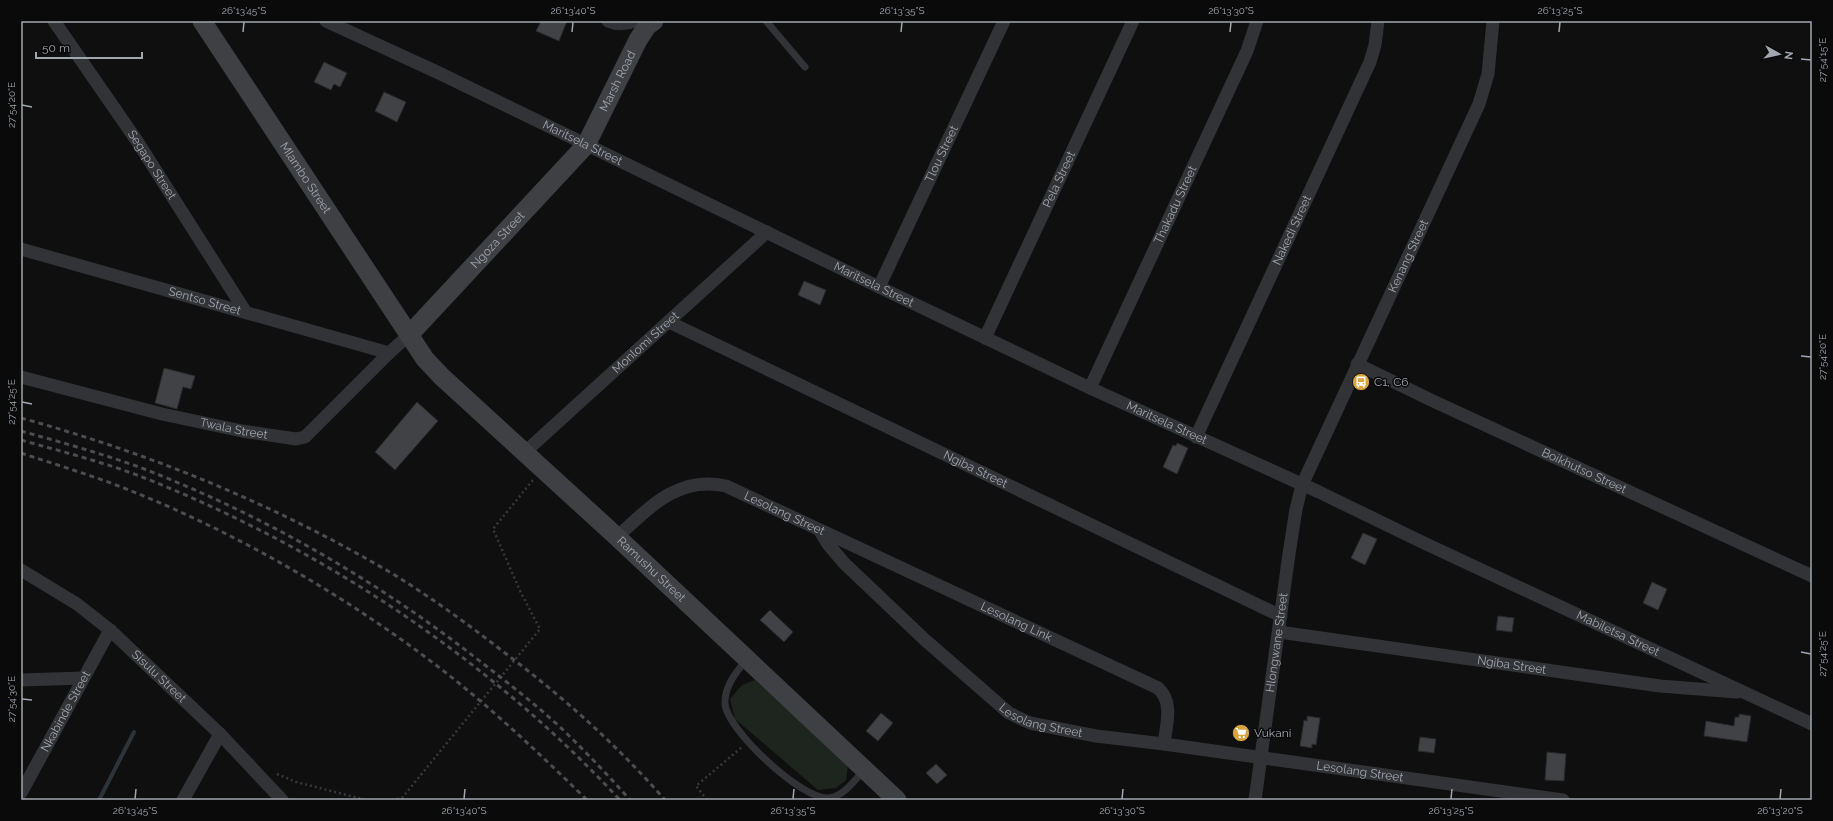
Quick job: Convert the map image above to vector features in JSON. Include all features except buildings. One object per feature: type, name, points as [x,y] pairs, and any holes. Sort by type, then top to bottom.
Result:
[{"type":"street","name":"Segapo Street","points":[[54,21],[137,141],[245,311]]},
{"type":"street","name":"Mlambo Street","points":[[202,21],[409,335]]},
{"type":"street","name":"Maritsela Street","points":[[326,21],[440,73],[1090,388],[1319,492],[1424,543]]},
{"type":"street","points":[[608,21],[620,24],[645,22]]},
{"type":"street","name":"Tlou Street","points":[[880,287],[1004,21]]},
{"type":"street","name":"Pela Street","points":[[985,338],[1133,21]]},
{"type":"street","name":"Thakadu Street","points":[[1090,388],[1247,51],[1257,21]]},
{"type":"street","name":"Nakedi Street","points":[[1196,437],[1370,62],[1375,45],[1378,21]]},
{"type":"street","name":"Kenang Street","points":[[1302,485],[1478,104],[1488,74],[1493,21]]},
{"type":"street","name":"Marsh Road","points":[[586,145],[638,40],[645,22]]},
{"type":"street","name":"Ngoza Street","points":[[409,335],[586,145]]},
{"type":"street","name":"Monlomi Street","points":[[525,452],[767,232]]},
{"type":"street","name":"Sentso Street","points":[[21,249],[245,311],[389,353]]},
{"type":"street","name":"Ngiba Street","points":[[669,322],[1281,616]]},
{"type":"street","name":"Twala Street","points":[[21,378],[162,414],[242,431],[296,439],[308,434],[409,335]]},
{"type":"street","name":"Ramushu Street","points":[[409,335],[425,358],[442,377],[617,537],[897,800]]},
{"type":"street","name":"Boikhutso Street","points":[[1358,364],[1433,401],[1812,576]]},
{"type":"street","name":"Lesolang Street","points":[[617,537],[640,516],[672,492],[685,486],[706,483],[726,486],[820,531],[831,548],[924,639],[1009,713],[1033,724],[1096,736],[1261,757],[1563,800]]},
{"type":"street","name":"Hlongwane Street","points":[[1255,800],[1293,524],[1302,485]]},
{"type":"street","name":"Lesolang Link","points":[[820,531],[1158,688],[1163,692],[1168,703],[1164,744]]},
{"type":"street","name":"Mabiletsa Street","points":[[1424,543],[1812,724]]},
{"type":"street","name":"Sisulu Street","points":[[21,570],[77,604],[110,630],[220,734],[282,800]]},
{"type":"street","name":"Nkabinde Street","points":[[21,793],[110,630]]},
{"type":"street","name":"Ngiba Street","points":[[1278,632],[1660,686],[1744,692]]},
{"type":"street","points":[[21,680],[83,678]]},
{"type":"street","points":[[183,800],[220,734]]},
{"type":"lane","points":[[766,21],[805,66]]},
{"type":"lane","points":[[747,659],[732,679],[726,692],[725,705],[728,716],[747,742],[798,787],[822,798],[830,798],[838,795],[852,784],[864,770]]},
{"type":"path","points":[[392,800],[402,798],[540,629],[521,593],[493,529],[542,469]]},
{"type":"path","points":[[707,800],[696,786],[747,742]]},
{"type":"path","points":[[274,773],[296,782],[366,800]]},
{"type":"shaded area","points":[[755,680],[848,765],[846,780],[836,788],[818,790],[735,719],[730,699],[742,685]]},
{"type":"waterway","points":[[99,800],[134,732]]},
{"type":"railway","points":[[21,418],[118,448],[212,484],[304,526],[393,574],[464,622],[548,687],[609,741],[665,800]]},
{"type":"railway","points":[[21,431],[139,467],[185,486],[274,528],[360,577],[442,632],[531,702],[560,727],[605,772],[630,800]]},
{"type":"railway","points":[[21,440],[123,470],[205,503],[271,536],[335,571],[397,610],[457,653],[514,699],[569,748],[620,800]]},
{"type":"railway","points":[[21,453],[102,480],[172,508],[257,550],[340,598],[418,652],[455,680],[489,708],[587,800]]},
{"type":"place","name":"C1, C6","points":[[1361,382]]},
{"type":"place","name":"Vukani","points":[[1241,733]]}]
